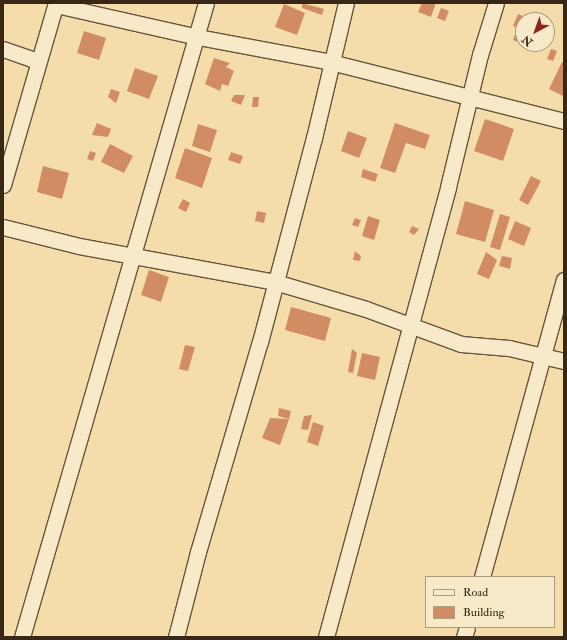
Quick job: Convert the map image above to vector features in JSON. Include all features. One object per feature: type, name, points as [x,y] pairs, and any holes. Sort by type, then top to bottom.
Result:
[{"type":"street","points":[[22,637],[198,37],[206,3]]},
{"type":"street","points":[[176,637],[275,282],[346,3]]},
{"type":"street","points":[[326,637],[409,326],[448,187],[469,97],[496,3]]},
{"type":"street","points":[[3,185],[38,61],[56,4],[198,37],[332,62],[564,121]]},
{"type":"street","points":[[3,49],[38,61]]},
{"type":"street","points":[[3,227],[133,256],[275,282],[353,304],[461,344],[509,348],[564,361]]},
{"type":"street","points":[[482,576],[564,280]]},
{"type":"building","points":[[302,3],[324,9],[322,15],[302,8]]},
{"type":"building","points":[[422,3],[436,3],[431,17],[418,12]]},
{"type":"building","points":[[284,4],[305,13],[297,35],[275,27]]},
{"type":"building","points":[[441,8],[449,11],[445,21],[437,18]]},
{"type":"building","points":[[84,31],[106,38],[99,60],[77,53]]},
{"type":"building","points":[[557,51],[553,61],[547,59],[550,52]]},
{"type":"building","points":[[214,58],[230,63],[226,67],[234,71],[228,86],[222,84],[220,91],[205,84]]},
{"type":"building","points":[[562,62],[564,63],[563,96],[549,89]]},
{"type":"building","points":[[135,68],[158,76],[149,99],[127,91]]},
{"type":"building","points":[[111,89],[120,92],[116,103],[108,97]]},
{"type":"building","points":[[234,95],[245,95],[241,105],[231,101]]},
{"type":"building","points":[[253,97],[259,97],[258,107],[252,107]]},
{"type":"building","points":[[485,119],[514,129],[503,161],[474,151]]},
{"type":"building","points":[[97,123],[111,129],[108,137],[92,135]]},
{"type":"building","points":[[395,123],[430,135],[425,149],[406,143],[395,173],[380,168]]},
{"type":"building","points":[[198,124],[217,130],[210,152],[192,146]]},
{"type":"building","points":[[348,131],[367,138],[359,158],[341,151]]},
{"type":"building","points":[[110,144],[133,156],[124,173],[101,162]]},
{"type":"building","points":[[185,148],[212,158],[202,188],[175,178]]},
{"type":"building","points":[[90,151],[96,153],[93,161],[87,159]]},
{"type":"building","points":[[231,152],[243,156],[240,164],[228,160]]},
{"type":"building","points":[[43,166],[69,173],[62,199],[37,192]]},
{"type":"building","points":[[363,169],[378,174],[375,182],[361,177]]},
{"type":"building","points":[[531,176],[541,181],[528,205],[519,200]]},
{"type":"building","points":[[183,199],[190,203],[186,212],[178,208]]},
{"type":"building","points":[[465,201],[494,210],[485,242],[456,234]]},
{"type":"building","points":[[257,211],[266,213],[264,223],[255,221]]},
{"type":"building","points":[[500,214],[510,217],[500,250],[490,247]]},
{"type":"building","points":[[368,216],[380,220],[374,240],[362,236]]},
{"type":"building","points":[[355,218],[361,220],[358,227],[352,225]]},
{"type":"building","points":[[515,221],[531,228],[524,246],[508,239]]},
{"type":"building","points":[[412,226],[419,229],[414,235],[409,232]]},
{"type":"building","points":[[355,251],[361,256],[360,261],[353,260]]},
{"type":"building","points":[[486,252],[497,260],[489,279],[477,274]]},
{"type":"building","points":[[502,256],[512,258],[510,269],[499,266]]},
{"type":"building","points":[[149,270],[169,277],[161,302],[141,295]]},
{"type":"building","points":[[291,307],[331,318],[325,341],[285,330]]},
{"type":"building","points":[[185,345],[195,347],[188,371],[179,369]]},
{"type":"building","points":[[352,349],[357,353],[353,373],[348,372]]},
{"type":"building","points":[[362,353],[380,357],[375,380],[357,376]]},
{"type":"building","points":[[279,408],[291,411],[289,419],[278,416]]},
{"type":"building","points":[[312,415],[308,430],[301,429],[304,416]]},
{"type":"building","points":[[270,418],[289,419],[280,445],[262,438]]},
{"type":"building","points":[[313,422],[324,426],[318,446],[307,442]]}]
